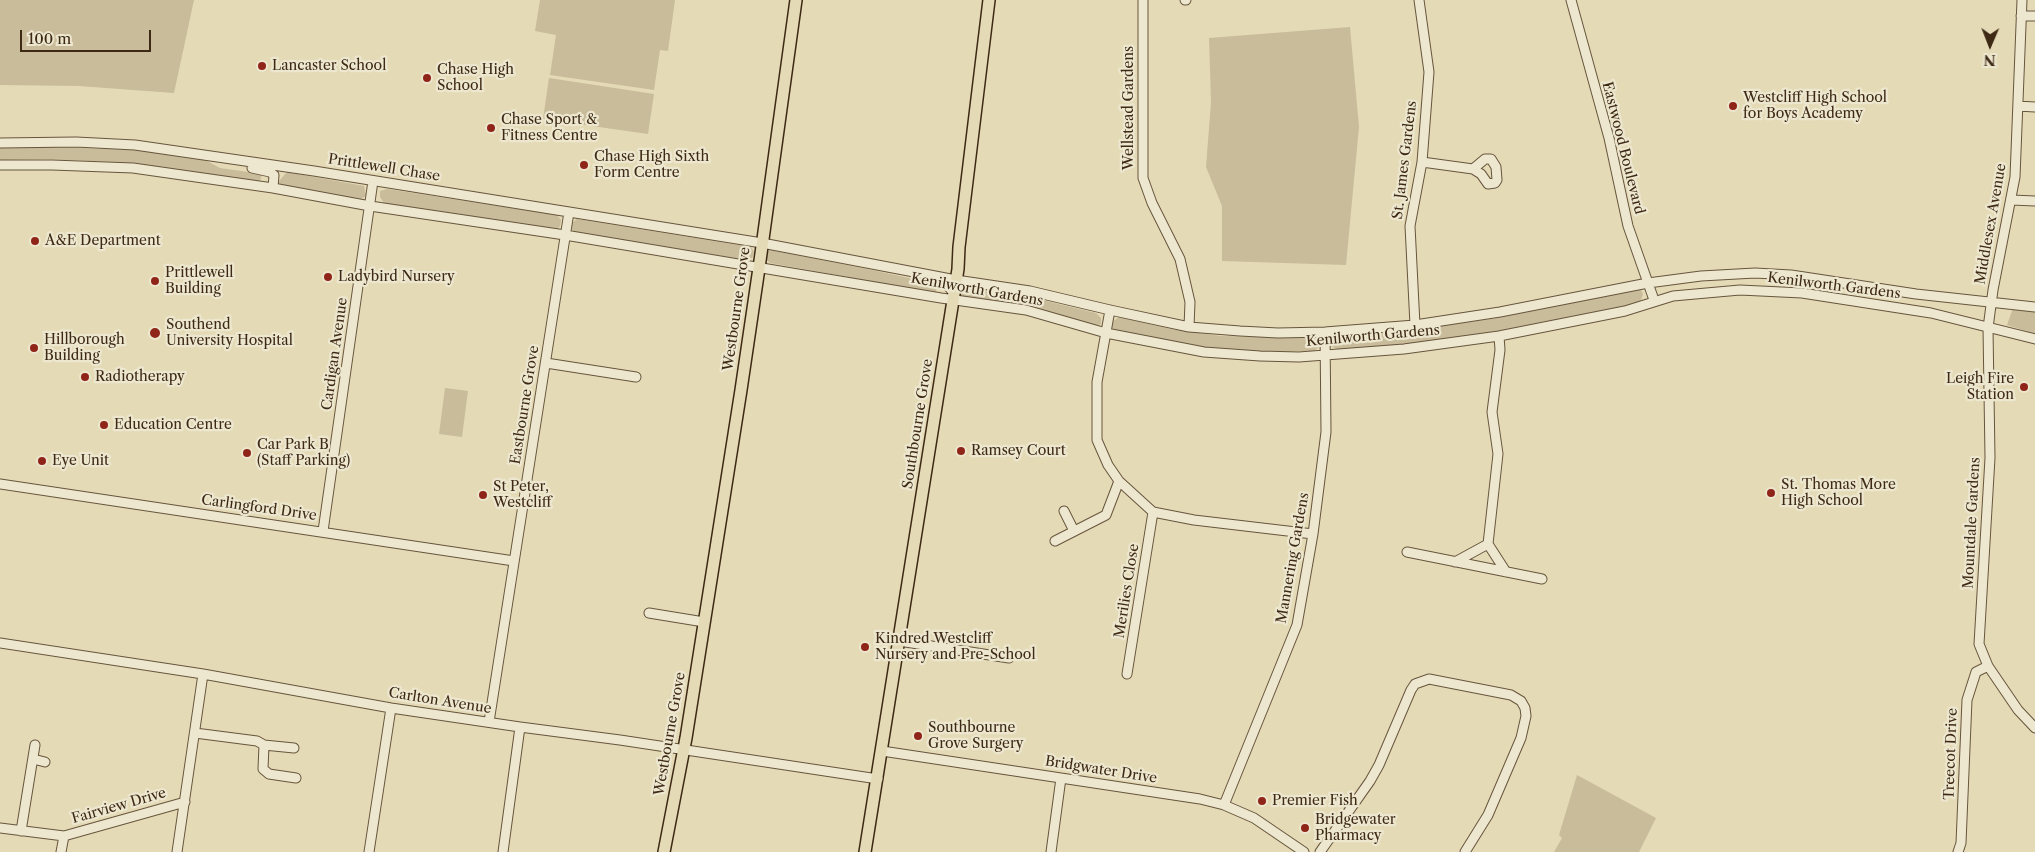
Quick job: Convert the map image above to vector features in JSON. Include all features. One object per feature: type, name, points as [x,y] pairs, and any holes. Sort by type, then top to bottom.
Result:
[{"type":"main road","name":"Westbourne Grove","points":[[664,852],[684,749],[759,268],[796,0]]},
{"type":"main road","name":"Southbourne Grove","points":[[865,852],[956,280],[989,0]]},
{"type":"street","name":"Wellstead Gardens","points":[[1143,0],[1143,178],[1152,203],[1180,259],[1190,302],[1190,327]]},
{"type":"street","name":"St. James Gardens","points":[[1415,325],[1410,226],[1422,162],[1429,72],[1419,0]]},
{"type":"street","name":"Eastwood Boulevard","points":[[1571,0],[1608,138],[1628,226],[1654,300]]},
{"type":"street","name":"Middlesex Avenue","points":[[1991,302],[2012,200],[2015,176],[2022,0]]},
{"type":"street","points":[[2021,16],[2035,16]]},
{"type":"street","points":[[2018,106],[2035,106]]},
{"type":"street","name":"Prittlewell Chase","points":[[0,143],[76,142],[135,145],[373,180],[569,212],[762,247]]},
{"type":"street","points":[[209,156],[232,164],[270,172],[280,168],[289,168]]},
{"type":"street","points":[[1422,162],[1473,169]]},
{"type":"street","points":[[0,166],[52,165],[134,168],[565,235],[759,268]]},
{"type":"street","points":[[268,188],[274,176],[270,172]]},
{"type":"street","name":"Cardigan Avenue","points":[[323,531],[373,180]]},
{"type":"street","points":[[2012,200],[2035,201]]},
{"type":"street","name":"Eastbourne Grove","points":[[489,722],[569,212]]},
{"type":"street","name":"Kenilworth Gardens","points":[[762,247],[875,264],[956,280],[1030,290],[1190,327],[1278,333],[1325,332],[1415,325],[1500,312],[1648,283],[1701,276],[1773,274],[1822,279],[1916,294],[2035,307]]},
{"type":"street","points":[[762,247],[764,260],[767,263],[826,279]]},
{"type":"street","points":[[875,264],[948,285],[951,288],[953,298]]},
{"type":"street","name":"Kenilworth Gardens","points":[[759,268],[1026,310],[1106,333],[1204,352],[1260,356],[1326,356],[1404,350],[1499,336],[1630,310],[1654,300],[1731,290],[1802,293],[1931,312],[2035,339]]},
{"type":"street","name":"Mountdale Gardens","points":[[1991,302],[1988,328],[1990,458],[1979,644],[1988,666],[2018,710],[2035,728]]},
{"type":"street","points":[[1110,310],[1097,382],[1097,440],[1108,465],[1119,481],[1154,512],[1194,520],[1313,534]]},
{"type":"street","name":"Mannering Gardens","points":[[1224,805],[1297,625],[1313,534],[1326,432],[1325,332]]},
{"type":"street","points":[[1499,336],[1500,350],[1492,412],[1498,454],[1488,544],[1506,572]]},
{"type":"street","points":[[546,363],[636,377]]},
{"type":"street","points":[[1055,541],[1106,515],[1119,481]]},
{"type":"street","name":"Carlingford Drive","points":[[0,484],[514,561]]},
{"type":"street","points":[[1064,511],[1074,531]]},
{"type":"street","name":"Merilies Close","points":[[1127,674],[1154,512]]},
{"type":"street","points":[[1455,562],[1488,544]]},
{"type":"street","points":[[1407,552],[1542,580]]},
{"type":"street","points":[[649,613],[704,622]]},
{"type":"street","points":[[898,641],[1009,658]]},
{"type":"street","name":"Carlton Avenue","points":[[0,643],[203,674],[391,708],[684,749],[878,779]]},
{"type":"street","name":"Treecot Drive","points":[[1958,852],[1961,844],[1967,700],[1976,672],[1988,666]]},
{"type":"street","points":[[178,852],[203,674]]},
{"type":"street","points":[[1320,852],[1370,782],[1411,690],[1421,680],[1429,679],[1511,694],[1521,701],[1525,708],[1526,716],[1521,738],[1488,815],[1465,852]]},
{"type":"street","points":[[369,852],[391,708]]},
{"type":"street","points":[[503,852],[520,727]]},
{"type":"street","points":[[196,733],[257,741],[264,745],[294,748]]},
{"type":"street","points":[[21,831],[35,745]]},
{"type":"street","points":[[264,745],[263,769],[268,774],[296,778]]},
{"type":"street","name":"Bridgwater Drive","points":[[882,751],[1200,799],[1224,805],[1254,818],[1304,852]]},
{"type":"street","points":[[33,760],[45,762]]},
{"type":"street","points":[[1051,852],[1061,778]]},
{"type":"street","name":"Fairview Drive","points":[[0,828],[64,836],[185,802]]},
{"type":"street","points":[[61,852],[64,836]]},
{"type":"shaded area","points":[[0,0],[194,0],[174,93],[79,86],[0,85]]},
{"type":"shaded area","points":[[540,0],[675,0],[668,51],[660,50],[654,90],[550,75],[556,35],[535,31]]},
{"type":"shaded area","points":[[1350,27],[1359,127],[1346,265],[1222,261],[1222,206],[1206,167],[1211,102],[1209,38]]},
{"type":"shaded area","points":[[549,78],[654,94],[648,134],[543,119]]},
{"type":"shaded area","points":[[0,147],[139,150],[205,160],[220,168],[262,174],[260,181],[112,162],[44,159],[0,160]]},
{"type":"shaded area","points":[[287,172],[364,186],[366,196],[361,199],[279,184],[279,181]]},
{"type":"shaded area","points":[[387,189],[557,215],[561,220],[560,226],[557,230],[534,227],[384,203],[380,197],[380,191]]},
{"type":"shaded area","points":[[577,219],[751,247],[754,252],[752,258],[742,259],[576,234],[571,228],[573,222]]},
{"type":"shaded area","points":[[770,250],[937,284],[936,293],[770,263],[764,257],[765,253]]},
{"type":"shaded area","points":[[964,286],[1021,295],[1096,313],[1101,318],[1101,324],[1096,326],[1025,307],[960,296],[958,293]]},
{"type":"shaded area","points":[[1628,288],[1639,288],[1641,290],[1643,294],[1640,303],[1492,332],[1420,343],[1339,350],[1331,346],[1333,338],[1337,336],[1421,329],[1490,319],[1570,303]]},
{"type":"shaded area","points":[[2013,308],[2035,311],[2035,334],[2007,325]]},
{"type":"shaded area","points":[[1119,317],[1171,329],[1221,336],[1314,338],[1319,343],[1318,348],[1314,351],[1218,350],[1174,344],[1113,331],[1112,322]]},
{"type":"shaded area","points":[[445,388],[468,391],[462,437],[439,434]]},
{"type":"shaded area","points":[[1577,775],[1656,818],[1639,852],[1554,852],[1562,838],[1559,835]]},
{"type":"place","name":"Lancaster School","points":[[262,66]]},
{"type":"place","name":"Chase High School","points":[[427,78]]},
{"type":"place","name":"Westcliff High School for Boys Academy","points":[[1733,106]]},
{"type":"place","name":"Chase Sport & Fitness Centre","points":[[491,128]]},
{"type":"place","name":"Chase High Sixth Form Centre","points":[[584,165]]},
{"type":"place","name":"A&E Department","points":[[35,241]]},
{"type":"place","name":"Ladybird Nursery","points":[[328,277]]},
{"type":"place","name":"Prittlewell Building","points":[[155,281]]},
{"type":"place","name":"Southend University Hospital","points":[[155,333]]},
{"type":"place","name":"Hillborough Building","points":[[34,348]]},
{"type":"place","name":"Radiotherapy","points":[[85,377]]},
{"type":"place","name":"Leigh Fire Station","points":[[2024,387]]},
{"type":"place","name":"Education Centre","points":[[104,425]]},
{"type":"place","name":"Ramsey Court","points":[[961,451]]},
{"type":"place","name":"Car Park B (Staff Parking)","points":[[247,453]]},
{"type":"place","name":"Eye Unit","points":[[42,461]]},
{"type":"place","name":"St. Thomas More High School","points":[[1771,493]]},
{"type":"place","name":"St Peter, Westcliff","points":[[483,495]]},
{"type":"place","name":"Kindred Westcliff Nursery and Pre-School","points":[[865,647]]},
{"type":"place","name":"Southbourne Grove Surgery","points":[[918,736]]},
{"type":"place","name":"Premier Fish","points":[[1262,801]]},
{"type":"place","name":"Bridgewater Pharmacy","points":[[1305,828]]}]
